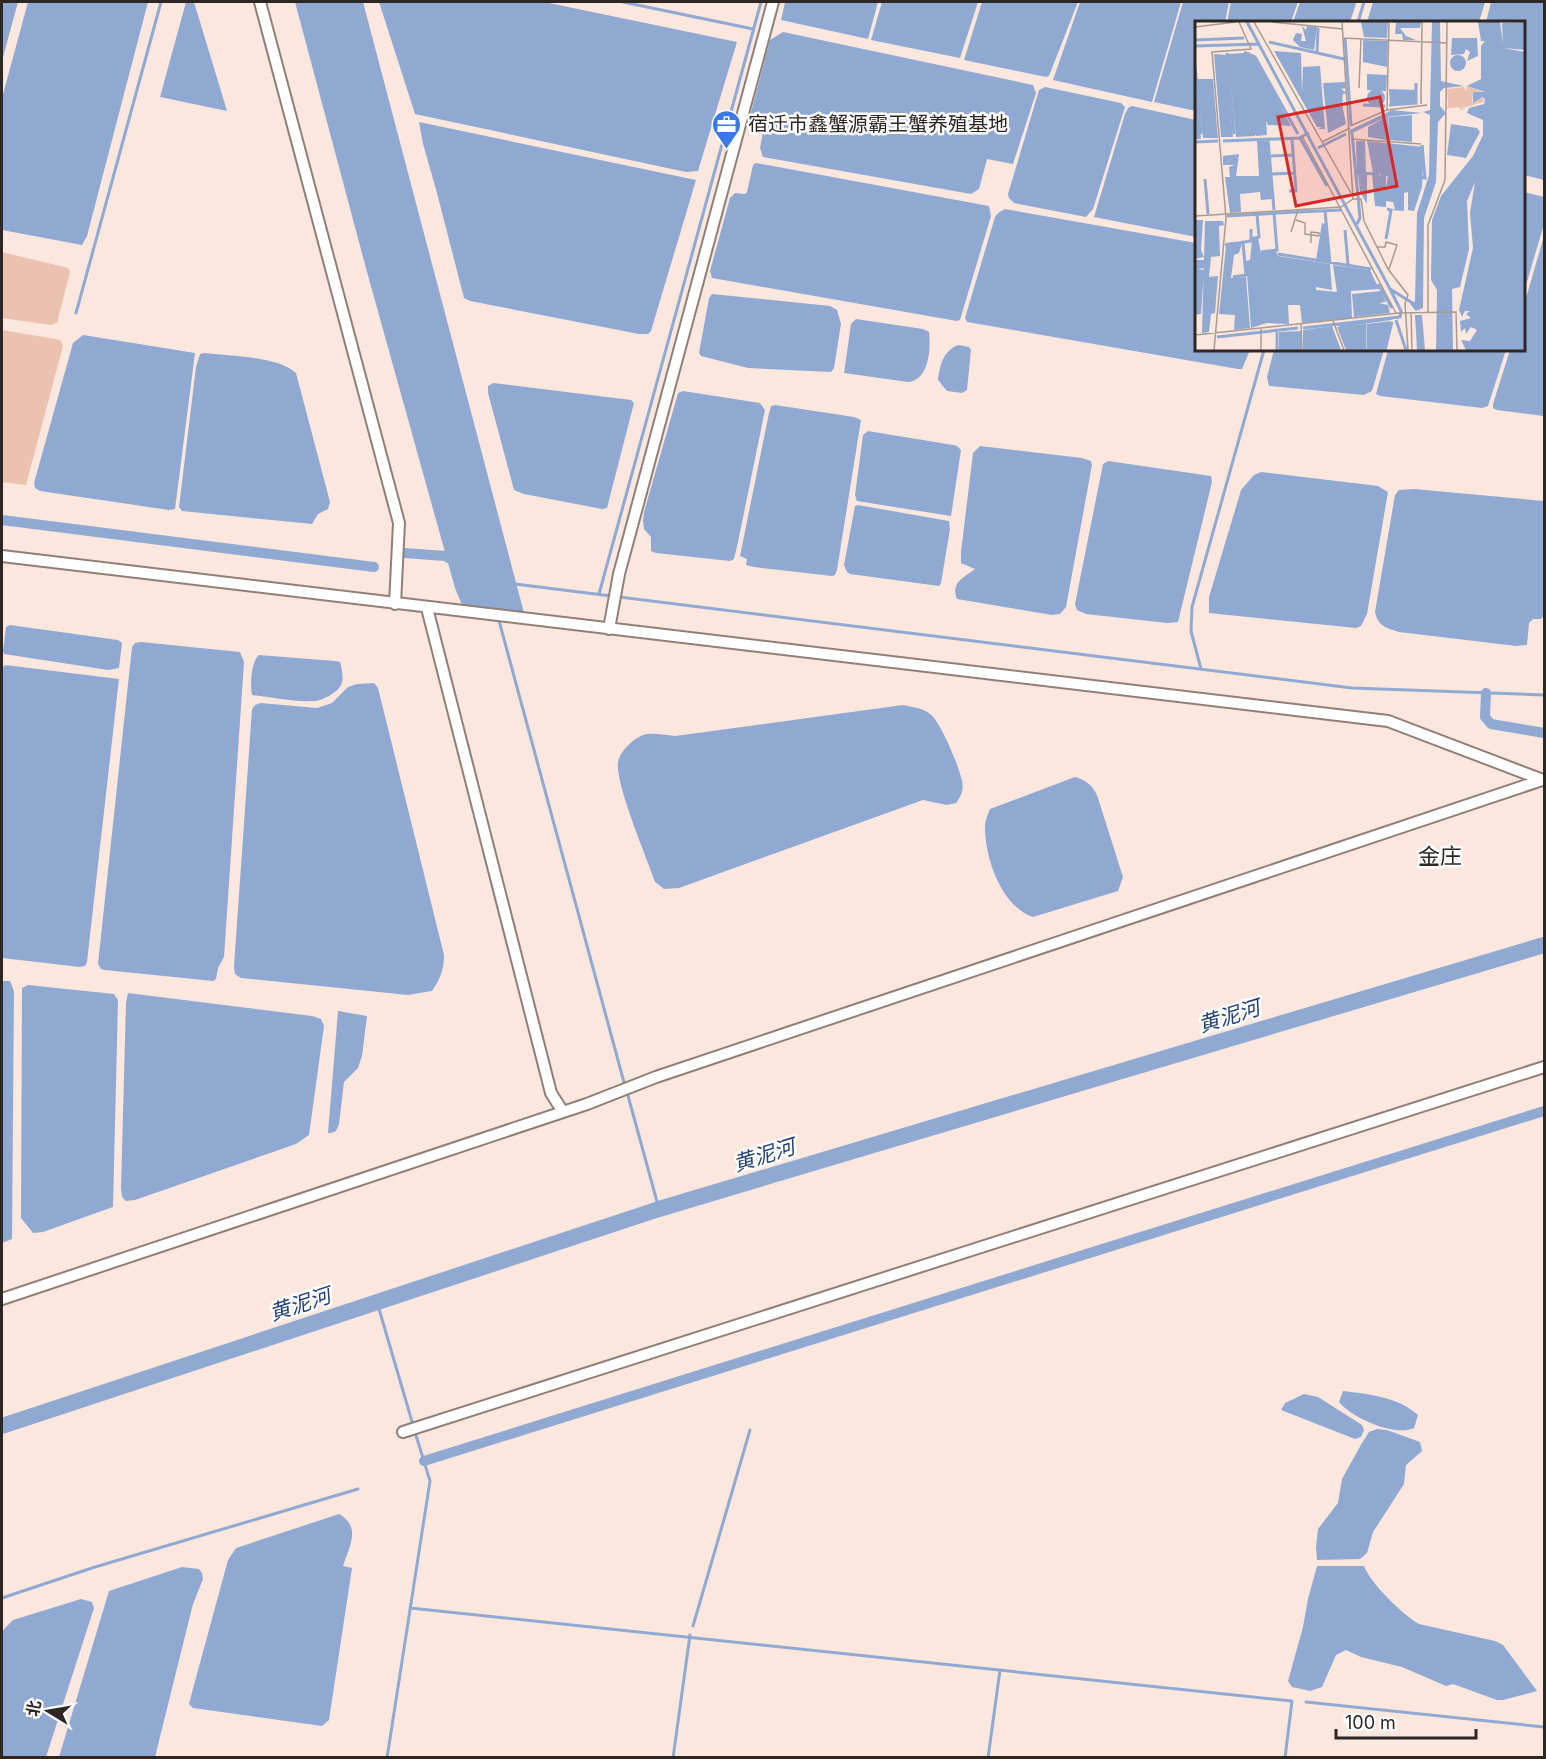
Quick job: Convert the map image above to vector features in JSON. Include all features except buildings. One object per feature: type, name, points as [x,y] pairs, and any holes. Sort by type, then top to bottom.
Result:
[{"type":"street","points":[[260,2],[399,524],[396,604]]},
{"type":"street","points":[[609,629],[628,540],[773,2]]},
{"type":"street","points":[[2,556],[1388,721],[1543,780]]},
{"type":"street","points":[[427,608],[551,1093],[563,1112]]},
{"type":"street","points":[[2,1299],[587,1104],[656,1077],[1543,780]]},
{"type":"street","points":[[403,1432],[1545,1067]]},
{"type":"shaded area","points":[[2,252],[68,268],[70,272],[57,323],[51,325],[2,318]]},
{"type":"shaded area","points":[[2,330],[56,339],[61,341],[63,346],[26,485],[2,482]]},
{"type":"water","points":[[2,2],[18,2],[2,61]]},
{"type":"water","points":[[28,2],[148,2],[87,236],[82,245],[2,230],[2,98]]},
{"type":"water","points":[[186,2],[194,2],[227,111],[160,97]]},
{"type":"water","points":[[295,2],[363,2],[524,613],[462,605],[455,588]]},
{"type":"water","points":[[379,2],[544,2],[737,42],[698,171],[686,172],[415,114]]},
{"type":"water","points":[[785,2],[878,2],[868,39],[781,20]]},
{"type":"water","points":[[882,2],[978,2],[960,58],[871,40]]},
{"type":"water","points":[[982,2],[1078,2],[1049,76],[964,60]]},
{"type":"water","points":[[1080,2],[1181,2],[1152,102],[1053,80]]},
{"type":"water","points":[[1183,2],[1229,2],[1225,21],[1195,21],[1195,111],[1154,102]]},
{"type":"water","points":[[1231,2],[1298,2],[1291,21],[1227,21]]},
{"type":"water","points":[[1300,2],[1354,2],[1356,4],[1350,21],[1293,21]]},
{"type":"water","points":[[1373,2],[1485,2],[1479,21],[1367,21]]},
{"type":"water","points":[[1491,2],[1544,2],[1544,180],[1525,175],[1525,21],[1486,21]]},
{"type":"water","points":[[783,32],[1033,85],[1036,93],[1013,164],[987,159],[979,189],[971,194],[763,157],[760,148],[764,127],[753,124],[749,120],[770,40]]},
{"type":"water","points":[[1045,87],[1121,103],[1125,107],[1093,209],[1086,217],[1014,203],[1009,198],[1008,194],[1039,90]]},
{"type":"water","points":[[1132,106],[1195,120],[1195,237],[1094,217],[1128,108]]},
{"type":"water","points":[[419,122],[696,180],[651,331],[648,334],[639,334],[464,298]]},
{"type":"water","points":[[756,163],[989,206],[991,216],[960,320],[712,278],[710,271],[730,198],[735,193],[745,194],[747,192],[753,165]]},
{"type":"water","points":[[1525,192],[1544,197],[1544,224],[1525,289]]},
{"type":"water","points":[[1005,209],[1195,243],[1195,351],[1250,351],[1242,369],[967,322],[965,318],[998,213]]},
{"type":"water","points":[[1544,236],[1544,416],[1493,408],[1510,351],[1525,351],[1525,302]]},
{"type":"water","points":[[712,294],[830,306],[837,310],[841,324],[834,368],[831,372],[748,368],[701,356],[699,353],[709,298]]},
{"type":"water","points":[[856,319],[923,329],[929,332],[929,355],[920,376],[908,382],[844,373],[851,324]]},
{"type":"water","points":[[83,335],[195,353],[175,509],[40,491],[35,488],[34,483],[73,343]]},
{"type":"water","points":[[958,345],[969,347],[971,350],[967,390],[962,393],[947,391],[938,380],[941,364],[946,355]]},
{"type":"water","points":[[1274,351],[1384,351],[1372,391],[1364,395],[1269,386],[1267,377]]},
{"type":"water","points":[[1388,351],[1506,351],[1488,406],[1482,408],[1376,394]]},
{"type":"water","points":[[200,354],[266,360],[288,367],[296,373],[330,502],[328,509],[318,514],[312,524],[182,511],[179,507],[196,367]]},
{"type":"water","points":[[493,383],[631,400],[634,403],[607,508],[602,509],[524,494],[514,490],[488,393],[488,386]]},
{"type":"water","points":[[683,391],[760,403],[765,410],[738,542],[734,559],[730,561],[656,553],[651,551],[651,537],[644,529],[644,512],[678,393]]},
{"type":"water","points":[[771,406],[861,420],[835,575],[754,567],[746,565],[747,559],[740,556],[769,413]]},
{"type":"water","points":[[868,431],[953,445],[961,450],[951,516],[857,501],[855,495],[863,435]]},
{"type":"water","points":[[980,446],[1091,461],[1066,607],[1060,614],[1052,615],[957,599],[955,588],[957,584],[975,569],[961,563],[961,552],[973,453]]},
{"type":"water","points":[[1108,461],[1211,476],[1212,482],[1178,622],[1167,623],[1086,614],[1077,610],[1075,604],[1103,464]]},
{"type":"water","points":[[1261,472],[1378,486],[1388,492],[1367,614],[1361,626],[1356,628],[1209,613],[1209,597],[1241,490],[1254,475]]},
{"type":"water","points":[[1414,489],[1544,501],[1544,615],[1541,619],[1533,619],[1529,623],[1527,645],[1516,646],[1399,632],[1386,628],[1380,623],[1375,612],[1395,495],[1399,490]]},
{"type":"water","points":[[855,506],[949,521],[950,529],[939,586],[847,572],[844,565]]},
{"type":"water","points":[[10,625],[118,640],[122,643],[119,668],[108,670],[4,654],[6,627]]},
{"type":"water","points":[[135,643],[240,652],[244,662],[224,957],[218,968],[216,979],[213,981],[105,970],[101,969],[98,964],[132,647]]},
{"type":"water","points":[[259,655],[340,662],[342,683],[333,694],[317,701],[252,695],[253,668]]},
{"type":"water","points":[[5,665],[119,679],[85,966],[2,958],[2,668]]},
{"type":"water","points":[[374,683],[378,688],[444,955],[439,978],[432,991],[408,995],[241,978],[235,974],[234,966],[252,709],[261,703],[317,708],[332,703],[348,687]]},
{"type":"water","points":[[903,705],[927,712],[939,725],[954,756],[962,781],[962,793],[956,803],[947,805],[923,800],[679,888],[664,889],[655,882],[626,803],[618,772],[619,758],[633,741],[647,734],[675,736]]},
{"type":"water","points":[[1075,777],[1088,783],[1097,795],[1123,877],[1118,891],[1033,917],[1012,903],[997,880],[988,853],[985,827],[987,818],[990,809]]},
{"type":"water","points":[[2,981],[10,981],[14,991],[12,1239],[2,1243]]},
{"type":"water","points":[[28,985],[114,994],[118,1000],[113,1207],[43,1232],[33,1233],[21,1218],[22,988]]},
{"type":"water","points":[[128,993],[321,1019],[324,1026],[309,1135],[296,1144],[135,1200],[126,1201],[122,1197],[121,1188]]},
{"type":"water","points":[[338,1011],[367,1016],[362,1056],[358,1068],[344,1082],[339,1124],[334,1132],[328,1133]]},
{"type":"water","points":[[1343,1391],[1373,1395],[1402,1404],[1418,1415],[1414,1428],[1396,1430],[1363,1420],[1339,1402]]},
{"type":"water","points":[[1304,1394],[1318,1397],[1362,1425],[1364,1430],[1361,1437],[1355,1439],[1281,1410],[1285,1403]]},
{"type":"water","points":[[1377,1429],[1387,1430],[1420,1442],[1422,1451],[1406,1465],[1404,1484],[1373,1532],[1367,1553],[1360,1559],[1317,1560],[1318,1529],[1338,1503],[1342,1479],[1362,1443],[1369,1432]]},
{"type":"water","points":[[339,1514],[346,1519],[352,1531],[343,1566],[352,1568],[329,1720],[322,1726],[193,1708],[189,1704],[191,1696],[228,1560],[236,1548]]},
{"type":"water","points":[[1317,1566],[1364,1566],[1388,1598],[1419,1624],[1495,1641],[1503,1645],[1537,1691],[1497,1700],[1453,1684],[1446,1686],[1402,1667],[1361,1657],[1346,1650],[1336,1655],[1322,1687],[1310,1691],[1292,1687],[1288,1681]]},
{"type":"water","points":[[182,1567],[199,1569],[203,1579],[193,1604],[155,1757],[59,1757],[109,1591]]},
{"type":"water","points":[[81,1599],[92,1602],[94,1608],[46,1757],[2,1757],[3,1630],[13,1620]]},
{"type":"waterway","points":[[76,313],[161,2]]},
{"type":"waterway","points":[[623,2],[753,29]]},
{"type":"waterway","points":[[599,594],[761,2]]},
{"type":"waterway","points":[[1358,21],[1364,2]]},
{"type":"waterway","points":[[1201,669],[1191,631],[1192,607],[1264,351]]},
{"type":"waterway","points":[[2,520],[374,567]]},
{"type":"waterway","points":[[404,553],[445,556],[459,564]]},
{"type":"waterway","points":[[515,584],[1352,688],[1544,695]]},
{"type":"waterway","points":[[498,617],[625,1086]]},
{"type":"waterway","points":[[1486,693],[1485,717],[1491,724],[1544,733]]},
{"type":"waterway","name":"黄泥河","points":[[2,1426],[659,1209],[1544,945]]},
{"type":"waterway","points":[[627,1092],[659,1209]]},
{"type":"waterway","points":[[424,1461],[1544,1111]]},
{"type":"waterway","points":[[377,1302],[413,1425]]},
{"type":"waterway","points":[[693,1626],[750,1430]]},
{"type":"waterway","points":[[387,1758],[430,1481],[415,1432]]},
{"type":"waterway","points":[[2,1598],[95,1567],[358,1489]]},
{"type":"waterway","points":[[410,1608],[1292,1701],[1285,1758]]},
{"type":"waterway","points":[[673,1758],[690,1635]]},
{"type":"waterway","points":[[988,1758],[1000,1670]]},
{"type":"waterway","points":[[1306,1702],[1544,1727]]},
{"type":"place","name":"宿迁市鑫蟹源霸王蟹养殖基地","points":[[727,150]]},
{"type":"district","name":"金庄","points":[[1440,856]]}]
